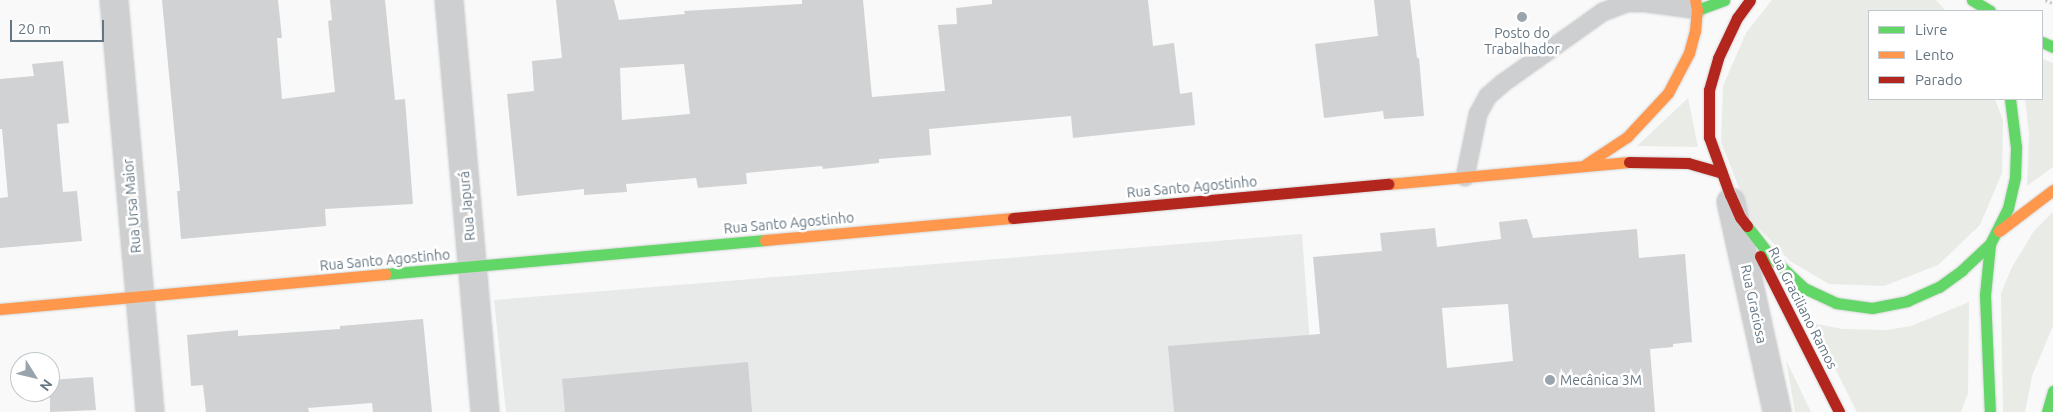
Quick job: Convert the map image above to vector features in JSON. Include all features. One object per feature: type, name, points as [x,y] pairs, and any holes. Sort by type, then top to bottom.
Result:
[{"type":"main road","points":[[1696,5],[1724,0]]},
{"type":"main road","points":[[1750,0],[1733,26],[1718,58],[1708,90],[1710,137],[1731,195],[1772,258],[1804,288],[1836,303],[1872,308],[1907,301],[1939,287],[1962,270],[1990,244],[1998,232],[2008,208],[2015,177],[2016,147],[2010,100]]},
{"type":"main road","points":[[1959,0],[1967,10]]},
{"type":"main road","points":[[1972,0],[1988,10]]},
{"type":"main road","name":"Rua Santo Agostinho","points":[[1580,167],[1627,137],[1658,107],[1668,93],[1689,53],[1695,31],[1696,5]]},
{"type":"main road","name":"Rua Santo Agostinho","points":[[0,309],[1659,161],[1688,163],[1731,195]]},
{"type":"main road","points":[[1998,232],[2053,190]]},
{"type":"main road","name":"Rua Graciliano Ramos","points":[[1731,195],[1839,412]]},
{"type":"main road","points":[[1989,411],[1985,295],[1990,244]]},
{"type":"main road","points":[[2047,412],[2053,391]]},
{"type":"street","name":"Rua Ursa Maior","points":[[114,0],[150,412]]},
{"type":"street","name":"Rua Japurá","points":[[449,0],[485,412]]},
{"type":"street","name":"Rua Graciosa","points":[[1731,195],[1777,412]]},
{"type":"lane","points":[[1465,178],[1478,114],[1488,96],[1503,83],[1604,12],[1626,2],[1696,5]]},
{"type":"path","points":[[2045,0],[2053,3]]},
{"type":"shaded area","points":[[1772,0],[1936,0],[1945,10],[1868,10],[1868,100],[1995,100],[2003,120],[2002,173],[1980,225],[1938,265],[1884,286],[1829,284],[1790,261],[1752,221],[1721,142],[1723,86],[1746,33]]},
{"type":"shaded area","points":[[2043,59],[2053,63],[2053,167],[2027,186],[2029,134],[2025,100],[2043,100]]},
{"type":"shaded area","points":[[1688,98],[1698,147],[1637,146]]},
{"type":"shaded area","points":[[2053,212],[2053,326],[2032,376],[2025,412],[2003,412],[2001,293],[2012,267],[2034,231]]},
{"type":"shaded area","points":[[1302,234],[1315,412],[506,412],[494,300]]},
{"type":"shaded area","points":[[1969,302],[1968,393],[1961,412],[1857,412],[1812,323],[1842,329],[1887,330],[1911,326]]},
{"type":"shaded area","points":[[1786,360],[1811,412],[1795,412]]},
{"type":"building","points":[[162,0],[278,0],[282,38],[277,38],[282,99],[335,92],[328,21],[332,20],[330,0],[385,0],[395,100],[405,99],[413,204],[325,209],[326,226],[181,239],[177,191],[180,191]]},
{"type":"building","points":[[556,0],[614,0],[619,20],[685,14],[684,11],[802,4],[802,0],[863,0],[872,97],[945,91],[938,25],[957,24],[956,8],[992,4],[992,0],[1148,0],[1153,46],[1174,43],[1180,94],[1192,92],[1195,125],[1073,138],[1071,116],[929,129],[931,155],[879,159],[879,163],[823,169],[822,166],[746,173],[747,184],[698,188],[696,178],[626,184],[627,192],[584,195],[584,189],[517,196],[507,94],[534,91],[532,61],[562,58]],"holes":[[[684,64],[690,114],[622,120],[620,68]]]},
{"type":"building","points":[[1374,0],[1410,0],[1417,58],[1419,58],[1424,116],[1384,119],[1383,111],[1324,118],[1315,44],[1378,36]]},
{"type":"building","points":[[63,61],[69,123],[57,124],[63,192],[77,191],[82,241],[0,248],[0,198],[8,197],[2,129],[0,129],[0,79],[34,76],[32,64]]},
{"type":"building","points":[[1527,219],[1533,238],[1637,229],[1639,258],[1685,254],[1692,342],[1673,344],[1673,347],[1650,349],[1655,412],[1174,412],[1168,346],[1320,334],[1313,257],[1382,251],[1380,233],[1435,228],[1437,247],[1501,239],[1499,222]],"holes":[[[1508,304],[1513,361],[1447,368],[1442,308]]]},
{"type":"building","points":[[423,319],[432,412],[373,412],[372,403],[308,408],[309,412],[206,412],[203,385],[191,386],[187,335],[238,330],[238,336],[340,329],[340,326]]},
{"type":"building","points":[[748,362],[752,412],[565,412],[562,379]]},
{"type":"building","points":[[93,377],[96,410],[50,412],[50,402],[60,402],[60,379]]},
{"type":"traffic: fast","points":[[1697,10],[1724,0]]},
{"type":"traffic: fast","points":[[1972,0],[1988,10]]},
{"type":"traffic: fast","points":[[2043,42],[2053,47]]},
{"type":"traffic: fast","points":[[1747,226],[1772,258],[1804,288],[1836,303],[1872,308],[1907,301],[1939,287],[1962,270],[1990,244],[2008,208],[2015,177],[2016,147],[2010,100]]},
{"type":"traffic: fast","points":[[385,274],[765,240]]},
{"type":"traffic: fast","points":[[1990,244],[1985,295],[1990,412]]},
{"type":"traffic: fast","points":[[2047,412],[2053,391]]},
{"type":"traffic: slow","points":[[1586,164],[1627,137],[1668,93],[1689,53],[1695,31],[1697,10],[1695,0]]},
{"type":"traffic: slow","points":[[1388,184],[1629,162]]},
{"type":"traffic: slow","points":[[1999,231],[2053,190]]},
{"type":"traffic: slow","points":[[765,240],[1013,218]]},
{"type":"traffic: slow","points":[[0,309],[385,274]]},
{"type":"traffic: jam","points":[[1747,226],[1740,217],[1730,195],[1709,137],[1709,90],[1718,58],[1737,18],[1750,0]]},
{"type":"traffic: jam","points":[[1629,162],[1688,163],[1722,173]]},
{"type":"traffic: jam","points":[[1013,218],[1388,184]]},
{"type":"traffic: jam","points":[[1760,256],[1839,412]]},
{"type":"place","name":"Posto do Trabalhador","points":[[1522,17]]},
{"type":"place","name":"Mecânica 3M","points":[[1550,380]]}]
